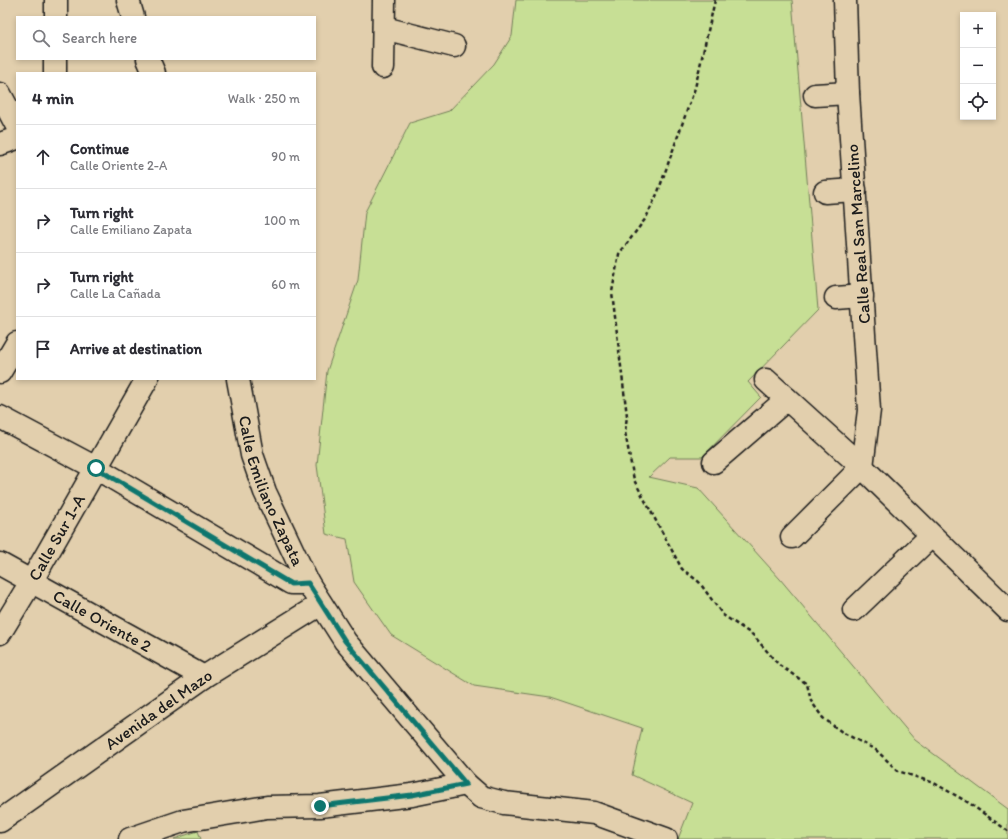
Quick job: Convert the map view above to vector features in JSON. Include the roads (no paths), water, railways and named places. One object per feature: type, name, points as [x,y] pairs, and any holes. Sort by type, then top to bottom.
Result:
[{"type":"street","points":[[56,0],[56,16]]},
{"type":"street","points":[[128,0],[133,16]]},
{"type":"street","points":[[383,67],[384,0]]},
{"type":"street","name":"Calle Real San Marcelino","points":[[845,0],[848,93],[870,410],[862,467]]},
{"type":"street","points":[[384,28],[454,46]]},
{"type":"street","points":[[55,60],[55,72]]},
{"type":"street","points":[[148,60],[154,72]]},
{"type":"street","points":[[815,95],[848,93]]},
{"type":"street","points":[[0,94],[16,124]]},
{"type":"street","points":[[0,144],[16,138]]},
{"type":"street","points":[[825,192],[855,190]]},
{"type":"street","points":[[836,298],[862,296]]},
{"type":"street","points":[[1,370],[16,345]]},
{"type":"street","name":"Calle Sur 1-A","points":[[0,633],[31,582],[146,380]]},
{"type":"street","name":"Calle Emiliano Zapata","points":[[238,380],[252,455],[265,492],[308,583],[345,641],[466,784],[481,798],[504,803],[594,813],[666,839]]},
{"type":"street","points":[[766,380],[862,467],[1008,610]]},
{"type":"street","points":[[714,462],[787,399]]},
{"type":"street","points":[[0,417],[96,468],[291,584],[308,583]]},
{"type":"street","points":[[792,537],[862,467]]},
{"type":"street","points":[[854,610],[931,536]]},
{"type":"street","name":"Calle Oriente 2","points":[[0,564],[204,677]]},
{"type":"street","name":"Avenida del Mazo","points":[[0,821],[204,677],[321,604]]},
{"type":"street","points":[[130,839],[183,821],[229,813],[267,807],[320,806],[412,795],[466,784]]}]
